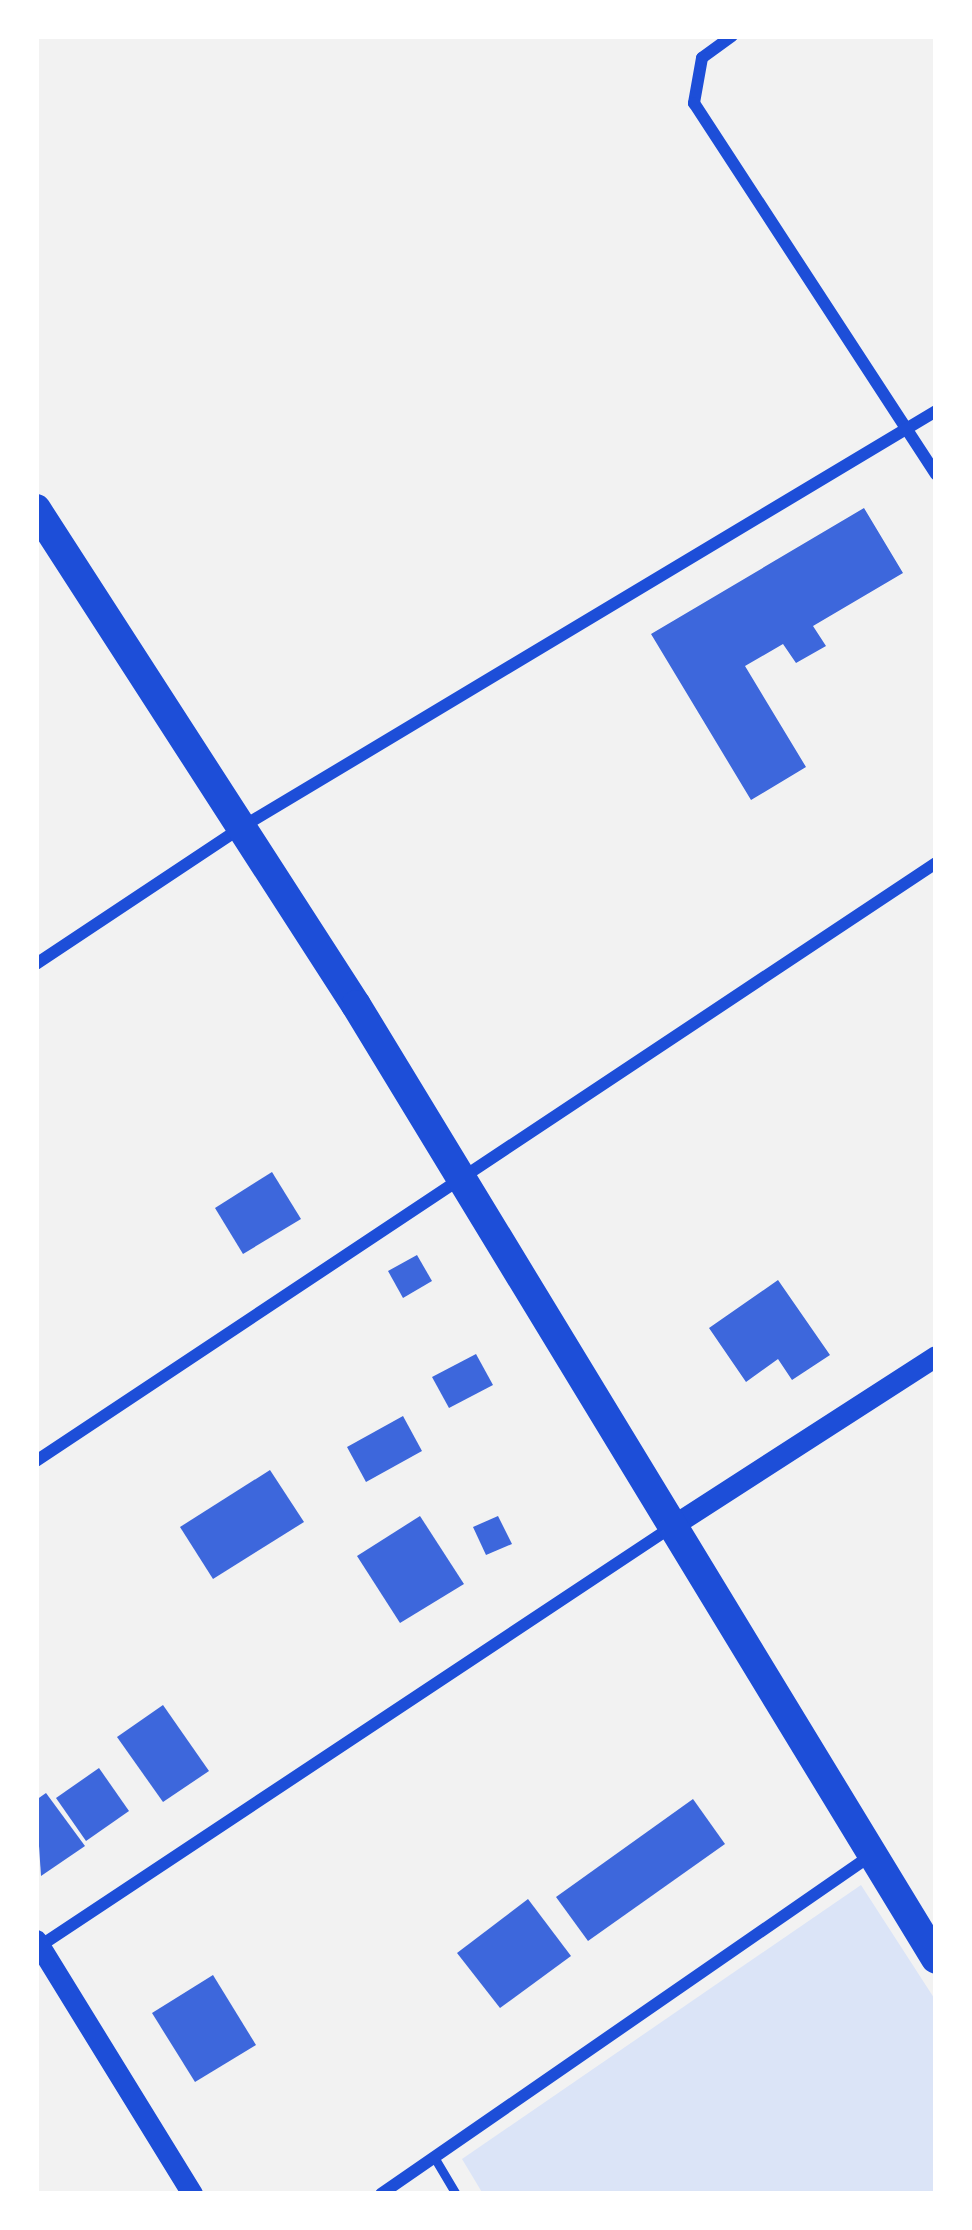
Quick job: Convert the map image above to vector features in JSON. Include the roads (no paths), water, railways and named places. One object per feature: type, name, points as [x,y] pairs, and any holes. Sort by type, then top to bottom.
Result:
[{"type":"main road","points":[[36,511],[459,1173],[936,1959]]},
{"type":"street","points":[[732,36],[702,58],[694,103],[936,474]]},
{"type":"street","points":[[36,964],[242,827],[936,411]]},
{"type":"street","points":[[36,1461],[459,1173],[936,862]]},
{"type":"street","points":[[192,2194],[37,1945],[936,1356]]},
{"type":"street","points":[[381,2194],[870,1856]]},
{"type":"lane","points":[[434,2157],[456,2194]]}]
